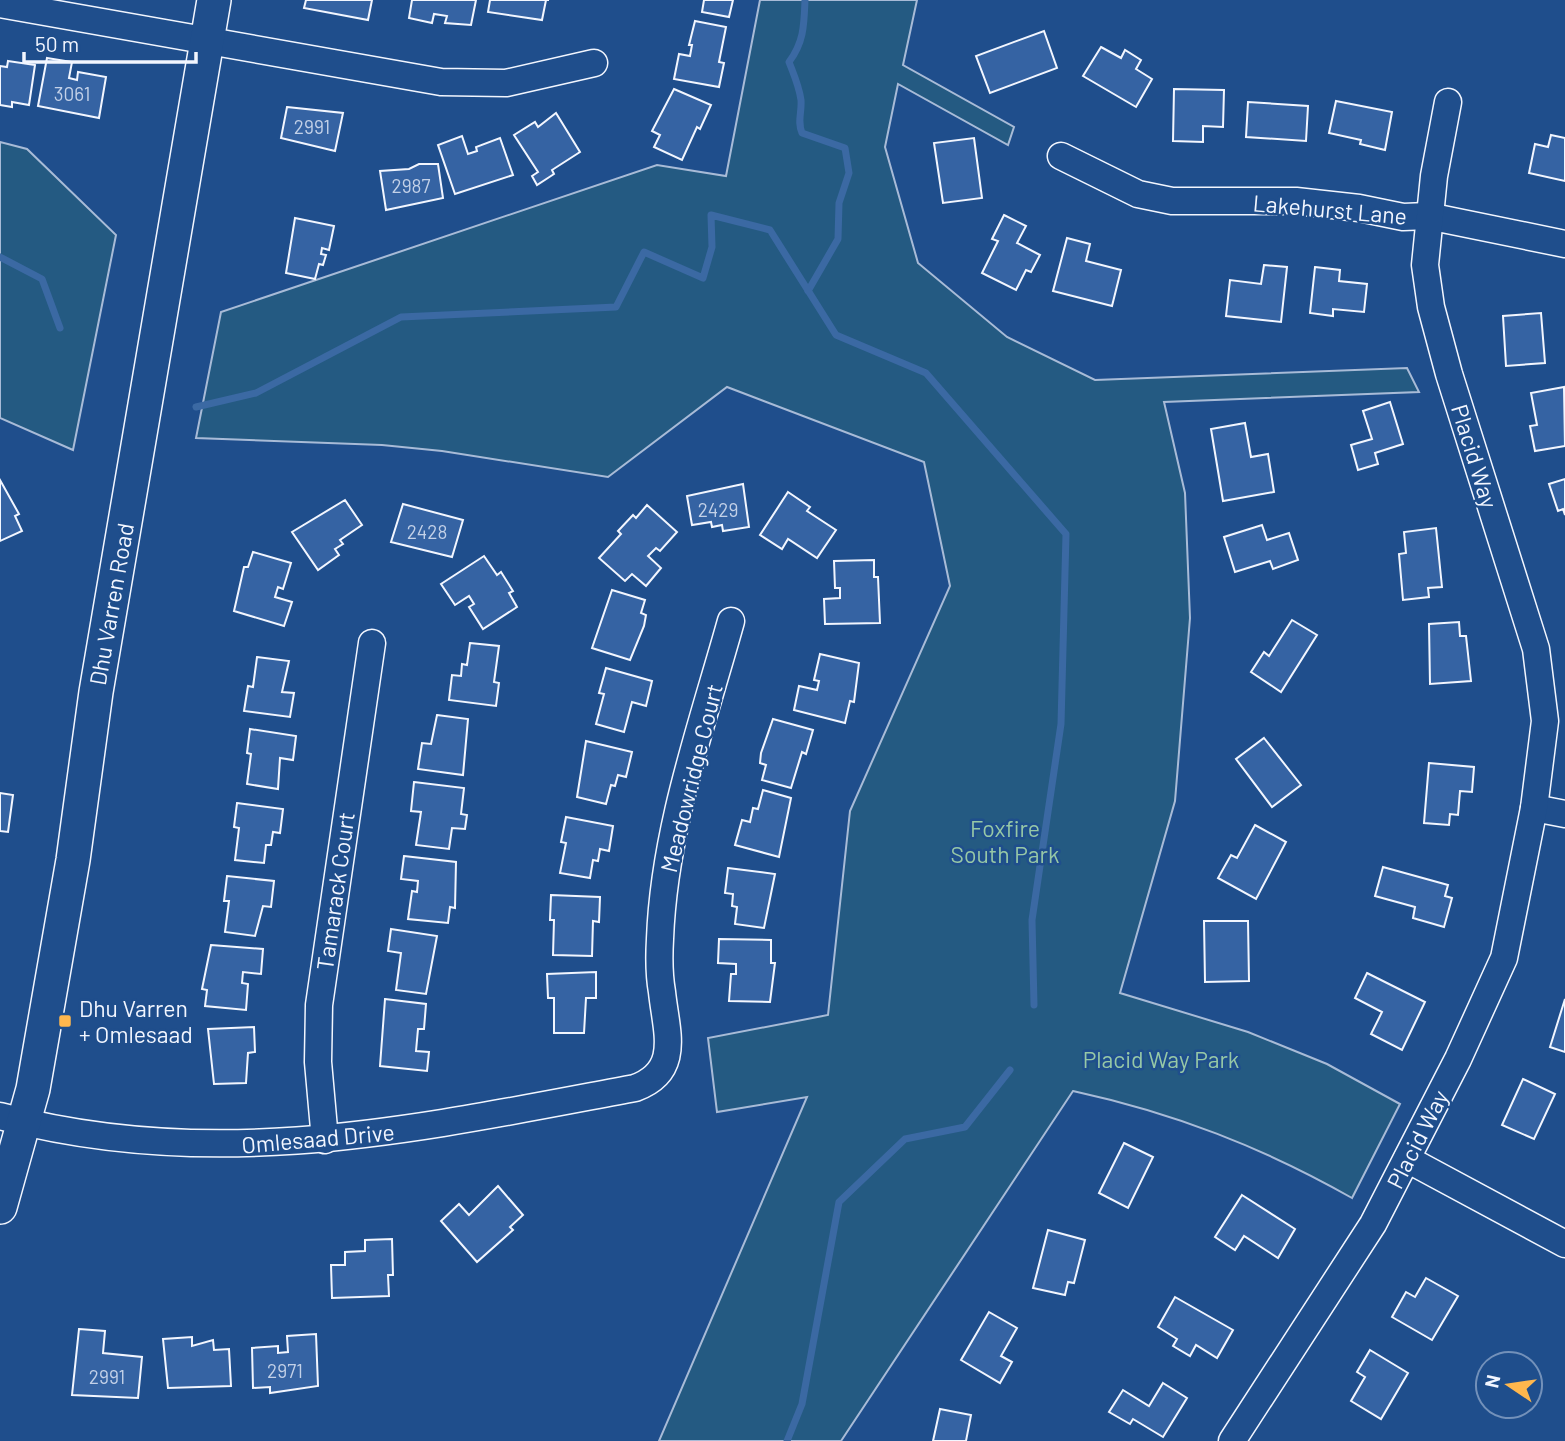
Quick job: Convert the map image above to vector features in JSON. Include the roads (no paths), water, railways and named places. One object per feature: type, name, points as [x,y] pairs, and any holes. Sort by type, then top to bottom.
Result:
[{"type":"main road","name":"Dhu Varren Road","points":[[0,1207],[12,1119],[33,1089],[69,882],[96,692],[214,0]]},
{"type":"street","points":[[0,4],[464,84],[506,83],[594,63]]},
{"type":"street","name":"Placid Way","points":[[1232,1441],[1373,1224],[1458,1059],[1504,958],[1534,808],[1545,721],[1536,649],[1431,307],[1425,265],[1428,216],[1448,102]]},
{"type":"street","name":"Lakehurst Lane","points":[[1061,156],[1138,194],[1172,201],[1296,201],[1359,208],[1403,217],[1428,216],[1565,244]]},
{"type":"street","name":"Meadowridge Court","points":[[635,1088],[654,1079],[667,1057],[660,939],[668,855],[731,621]]},
{"type":"street","name":"Tamarack Court","points":[[325,1140],[318,1062],[319,1005],[372,643]]},
{"type":"street","points":[[1534,808],[1565,814]]},
{"type":"street","name":"Omlesaad Drive","points":[[12,1119],[134,1138],[217,1145],[325,1140],[416,1129],[635,1088]]},
{"type":"street","points":[[1407,1159],[1565,1244]]},
{"type":"waterway","points":[[805,0],[800,40],[789,62],[800,95],[802,133],[845,148],[849,173],[839,203],[838,239],[808,291]]},
{"type":"waterway","points":[[196,407],[256,393],[401,317],[616,307],[644,252],[703,278],[712,247],[711,215],[770,230],[836,335],[926,373],[1066,534],[1061,724],[1032,920],[1034,1005]]},
{"type":"waterway","points":[[0,257],[42,279],[60,328]]},
{"type":"waterway","points":[[787,1441],[802,1404],[839,1202],[905,1139],[965,1127],[1010,1070]]},
{"type":"place","name":"Dhu Varren + Omlesaad","points":[[65,1021]]},
{"type":"park label","name":"Foxfire South Park","points":[[1005,841]]},
{"type":"park label","name":"Placid Way Park","points":[[1161,1059]]}]
